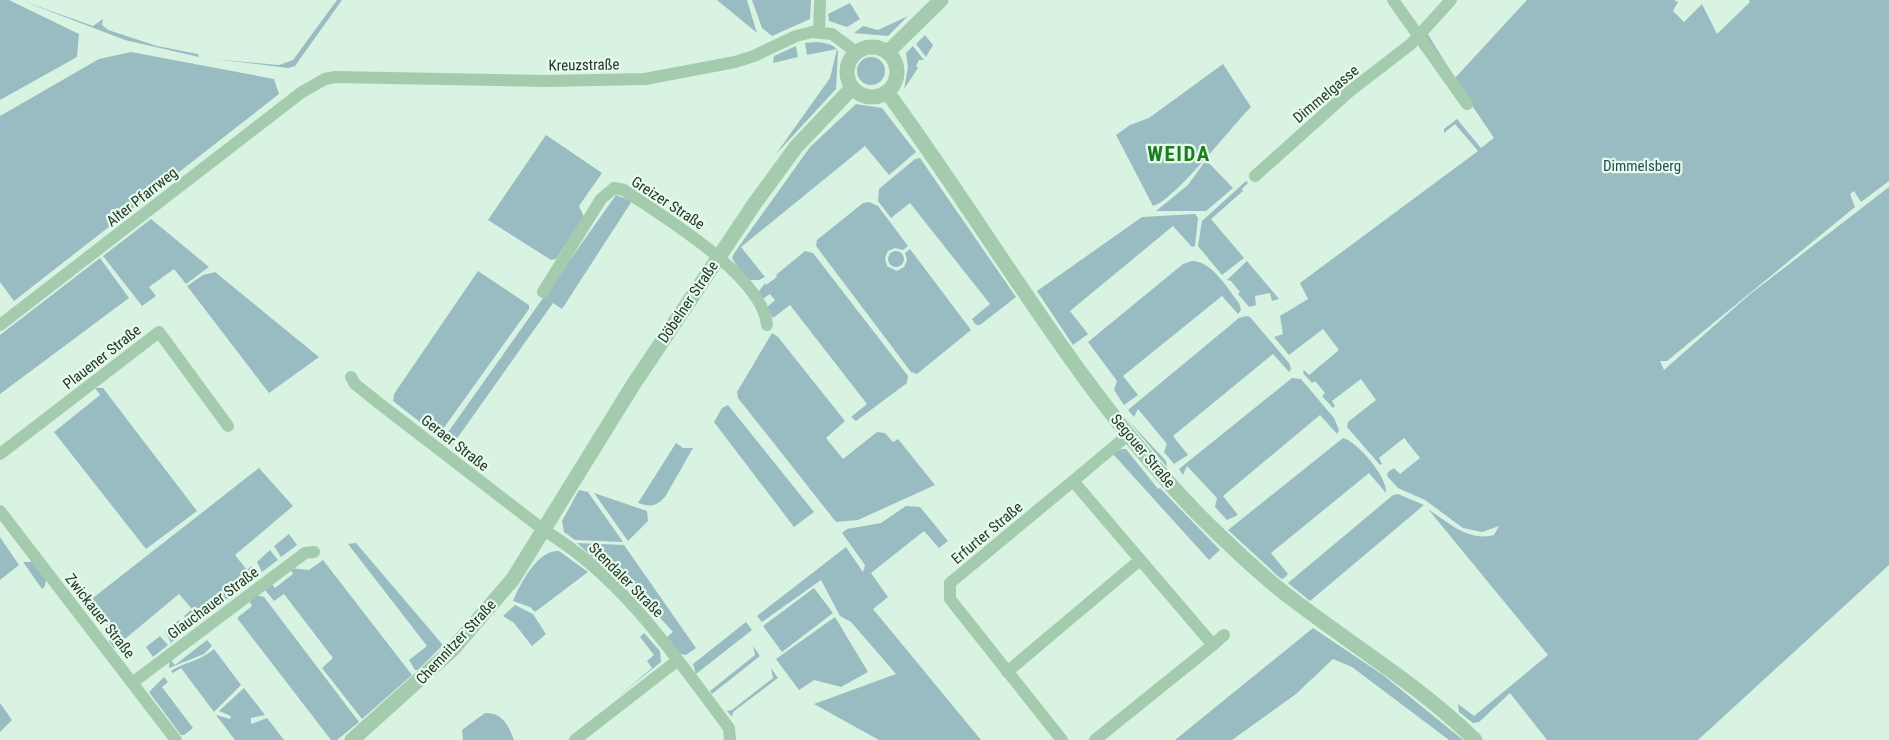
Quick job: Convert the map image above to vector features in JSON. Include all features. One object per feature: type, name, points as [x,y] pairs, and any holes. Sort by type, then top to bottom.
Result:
[{"type":"street","points":[[820,0],[819,32],[832,34],[856,52]]},
{"type":"street","points":[[888,52],[941,0]]},
{"type":"street","points":[[1393,0],[1467,104]]},
{"type":"street","name":"Dimmelgasse","points":[[1255,176],[1350,91],[1419,37],[1451,0]]},
{"type":"street","name":"Kreuzstraße","points":[[302,92],[325,79],[335,77],[547,81],[645,79],[735,62],[754,56],[796,36],[819,32]]},
{"type":"street","points":[[867,47],[877,47],[888,52],[897,70],[896,79],[887,92],[870,97],[852,88],[846,74],[847,66],[856,52],[867,47]]},
{"type":"street","name":"Döbelner Straße","points":[[544,531],[633,385],[785,160],[852,88]]},
{"type":"street","name":"Alter Pfarrweg","points":[[0,325],[302,92]]},
{"type":"street","name":"Segouer Straße","points":[[887,92],[1030,302],[1128,435],[1164,478],[1243,557],[1279,588],[1428,698],[1475,740]]},
{"type":"street","name":"Greizer Straße","points":[[543,292],[601,199],[614,188],[624,190],[719,256]]},
{"type":"street","points":[[719,256],[756,298],[766,316],[767,325]]},
{"type":"street","name":"Plauener Straße","points":[[0,454],[159,332],[228,426]]},
{"type":"street","name":"Geraer Straße","points":[[351,377],[355,384],[380,404],[544,531]]},
{"type":"street","name":"Erfurter Straße","points":[[1062,740],[950,599],[950,583],[1128,435]]},
{"type":"street","points":[[1073,481],[1213,645]]},
{"type":"street","name":"Zwickauer Straße","points":[[0,511],[176,740]]},
{"type":"street","name":"Stendaler Straße","points":[[544,531],[572,547],[601,573],[654,630],[729,728],[730,740]]},
{"type":"street","name":"Chemnitzer Straße","points":[[352,740],[452,650],[513,579],[544,531]]},
{"type":"street","name":"Glauchauer Straße","points":[[132,684],[305,553],[314,552]]},
{"type":"street","points":[[1007,672],[1140,560]]},
{"type":"street","points":[[1095,740],[1224,635]]},
{"type":"street","points":[[582,738],[680,663]]},
{"type":"green space","points":[[0,0],[9,0],[79,34],[77,57],[0,100]]},
{"type":"green space","points":[[20,0],[93,26],[103,19],[102,25],[108,30],[157,46],[198,54],[199,57],[125,40]]},
{"type":"green space","points":[[337,0],[342,0],[295,66],[288,68],[214,59],[279,65],[293,60]]},
{"type":"green space","points":[[717,0],[747,0],[757,33]]},
{"type":"green space","points":[[752,0],[811,0],[810,19],[772,36],[762,28]]},
{"type":"green space","name":"Dimmelsberg","points":[[1527,0],[1674,0],[1678,2],[1673,11],[1684,22],[1702,4],[1717,34],[1750,2],[1749,0],[1889,0],[1889,181],[1861,202],[1854,191],[1850,194],[1855,207],[1667,361],[1660,361],[1664,370],[1749,295],[1889,187],[1889,565],[1698,740],[1547,740],[1510,693],[1479,722],[1473,723],[1459,712],[1458,704],[1474,716],[1548,655],[1428,509],[1451,525],[1476,536],[1494,535],[1499,526],[1482,532],[1463,528],[1425,500],[1398,488],[1387,476],[1388,472],[1394,468],[1400,474],[1420,458],[1404,438],[1379,458],[1382,464],[1380,465],[1347,427],[1348,422],[1376,400],[1361,379],[1332,401],[1335,406],[1333,408],[1322,396],[1325,393],[1315,381],[1312,383],[1303,373],[1304,370],[1309,375],[1339,350],[1323,329],[1289,355],[1274,337],[1283,334],[1280,316],[1308,299],[1300,283],[1478,151],[1455,124],[1444,133],[1444,129],[1457,119],[1481,148],[1494,138],[1425,36],[1427,33],[1455,78]]},
{"type":"green space","points":[[850,3],[860,19],[847,27],[829,21],[828,14]]},
{"type":"green space","points":[[908,16],[888,36],[854,33],[863,26],[878,30]]},
{"type":"green space","points":[[925,35],[933,45],[926,57],[916,44]]},
{"type":"green space","points":[[805,43],[829,44],[837,49],[807,55]]},
{"type":"green space","points":[[796,46],[798,57],[773,63],[774,56]]},
{"type":"green space","points":[[913,46],[924,60],[919,60],[916,66],[918,68],[904,89],[908,67],[906,53]]},
{"type":"green space","points":[[837,49],[836,89],[776,154],[830,78]]},
{"type":"green space","points":[[131,52],[274,79],[279,94],[14,301],[0,282],[0,116],[99,59]]},
{"type":"green space","points":[[871,57],[881,61],[885,71],[881,81],[871,85],[861,81],[857,71],[861,61]]},
{"type":"green space","points":[[1223,64],[1251,107],[1188,178],[1153,206],[1116,135],[1130,125],[1149,118]]},
{"type":"green space","points":[[856,104],[882,108],[916,152],[889,175],[865,146],[741,247],[765,277],[759,280],[746,280],[732,258],[735,252],[810,147]]},
{"type":"green space","points":[[546,135],[602,173],[579,206],[584,217],[556,259],[551,260],[488,220]]},
{"type":"green space","points":[[920,158],[1016,297],[980,325],[976,325],[972,319],[990,304],[910,203],[891,218],[878,201],[879,189],[915,159]]},
{"type":"green space","points":[[1206,160],[1233,188],[1206,211],[1156,211],[1188,185]]},
{"type":"green space","points":[[1246,181],[1248,183],[1242,189],[1243,191],[1211,219],[1244,258],[1222,275],[1198,246],[1202,221]]},
{"type":"green space","points":[[616,195],[632,201],[562,309],[553,303],[451,447],[445,443],[446,435]]},
{"type":"green space","points":[[869,202],[878,206],[908,246],[903,250],[895,248],[888,251],[885,258],[887,266],[897,271],[904,267],[907,260],[905,253],[910,249],[971,330],[917,374],[911,372],[816,246],[817,240],[863,203]]},
{"type":"green space","points":[[1195,214],[1198,218],[1195,246],[1192,247],[1173,226],[1070,311],[1088,334],[1073,345],[1037,291],[1142,217]]},
{"type":"green space","points":[[151,219],[209,267],[186,284],[174,269],[149,287],[156,296],[142,306],[103,256]]},
{"type":"green space","points":[[805,251],[813,253],[908,376],[907,383],[856,421],[851,417],[867,404],[790,305],[773,318],[766,308],[775,300],[770,294],[761,300],[757,294],[765,283],[766,285],[777,277],[776,275]]},
{"type":"green space","points":[[893,251],[899,251],[904,259],[902,265],[893,267],[888,262],[888,256]]},
{"type":"green space","points":[[100,258],[129,298],[0,394],[0,335]]},
{"type":"green space","points":[[1192,261],[1206,265],[1212,270],[1239,303],[1241,310],[1238,314],[1222,296],[1123,376],[1138,395],[1124,405],[1114,390],[1117,381],[1088,342],[1183,264]]},
{"type":"green space","points":[[1247,261],[1279,299],[1272,301],[1270,293],[1255,296],[1256,305],[1249,307],[1238,294],[1240,292],[1231,281],[1227,280]]},
{"type":"green space","points":[[478,271],[529,305],[529,309],[438,436],[393,401],[394,394]]},
{"type":"green space","points":[[215,272],[319,357],[269,393],[187,286],[203,275]]},
{"type":"green space","points":[[1250,317],[1289,363],[1291,369],[1289,372],[1273,354],[1173,436],[1188,455],[1174,464],[1164,452],[1167,444],[1138,409],[1134,417],[1128,410],[1239,318]]},
{"type":"green space","points":[[772,333],[778,337],[845,421],[826,438],[843,459],[877,432],[885,433],[893,442],[898,439],[935,485],[858,520],[836,522],[738,398],[737,392]]},
{"type":"green space","points":[[1292,378],[1301,379],[1334,418],[1339,430],[1337,434],[1320,415],[1223,496],[1238,515],[1227,520],[1215,507],[1217,498],[1187,466],[1183,475],[1179,469]]},
{"type":"green space","points":[[95,388],[103,388],[197,511],[146,549],[54,432],[100,395]]},
{"type":"green space","points":[[728,405],[814,512],[794,527],[714,422],[722,408]]},
{"type":"green space","points":[[1126,418],[1166,461],[1167,467]]},
{"type":"green space","points":[[1343,438],[1356,446],[1371,461],[1382,479],[1386,493],[1369,473],[1271,553],[1288,574],[1283,579],[1280,578],[1228,530]]},
{"type":"green space","points":[[676,443],[683,448],[693,448],[665,497],[659,503],[652,505],[638,503]]},
{"type":"green space","points":[[1126,449],[1158,489],[1160,488],[1220,550],[1209,560],[1113,454]]},
{"type":"green space","points":[[259,468],[293,506],[235,555],[247,570],[251,566],[259,575],[189,627],[184,616],[192,609],[179,594],[114,648],[109,641],[115,635],[89,601]]},
{"type":"green space","points":[[579,490],[588,492],[623,542],[575,540],[564,532],[562,521]]},
{"type":"green space","points":[[594,493],[647,511],[648,521],[628,541]]},
{"type":"green space","points":[[1398,494],[1424,505],[1310,601],[1288,583],[1393,495]]},
{"type":"green space","points":[[906,506],[920,507],[948,541],[939,548],[924,531],[871,573],[888,597],[873,609],[981,740],[879,740],[814,704],[896,674],[851,622],[840,616],[821,580],[762,622],[757,616],[846,547],[863,572],[865,565],[842,533],[847,529],[881,523]]},
{"type":"green space","points":[[289,534],[297,545],[281,557],[274,546]]},
{"type":"green space","points":[[0,537],[19,565],[0,580]]},
{"type":"green space","points":[[356,543],[443,645],[418,670],[415,670],[409,660],[427,646],[348,544]]},
{"type":"green space","points":[[577,543],[624,545],[696,648],[686,655],[680,654],[667,637],[673,632],[610,563],[604,568]]},
{"type":"green space","points":[[270,550],[278,560],[262,572],[257,562]]},
{"type":"green space","points":[[559,551],[588,572],[535,612],[530,607],[513,601],[525,577],[537,561],[551,552]]},
{"type":"green space","points":[[323,560],[412,675],[362,719],[322,668],[333,658],[284,594],[274,601],[265,590],[270,582],[275,588],[293,574],[289,568],[309,570]]},
{"type":"green space","points":[[23,562],[33,562],[46,580],[42,589]]},
{"type":"green space","points":[[814,588],[833,613],[782,652],[763,626]]},
{"type":"green space","points":[[256,595],[264,597],[359,722],[337,740],[331,740],[237,618],[252,606],[248,599]]},
{"type":"green space","points":[[515,605],[533,614],[546,634],[532,646],[514,623],[503,616]]},
{"type":"green space","points":[[835,617],[868,672],[841,687],[814,680],[799,690],[776,659]]},
{"type":"green space","points":[[179,620],[186,629],[171,643],[165,631]]},
{"type":"green space","points":[[746,622],[752,630],[696,674],[693,664]]},
{"type":"green space","points":[[1313,628],[1383,675],[1463,740],[1449,740],[1352,667],[1333,659],[1296,694],[1232,740],[1175,740]]},
{"type":"green space","points":[[644,633],[660,651],[661,662],[615,699],[652,668],[647,661],[654,655],[640,637]]},
{"type":"green space","points":[[160,636],[168,645],[153,657],[146,647]]},
{"type":"green space","points":[[207,640],[212,646],[204,654],[169,668],[170,659],[175,665]]},
{"type":"green space","points":[[753,646],[760,656],[712,694],[710,691],[755,655]]},
{"type":"green space","points":[[214,649],[241,685],[214,712],[181,668],[173,673],[171,671]]},
{"type":"green space","points":[[771,668],[778,678],[733,712],[732,717],[727,711],[732,710],[773,678]]},
{"type":"green space","points":[[164,677],[168,682],[162,687],[193,728],[184,735],[181,735],[149,692]]},
{"type":"green space","points":[[244,688],[265,715],[251,718],[251,724],[267,718],[284,740],[235,740],[216,715],[230,719],[231,716],[219,711]]},
{"type":"green space","points":[[0,703],[12,720],[0,732]]},
{"type":"green space","points":[[485,713],[501,718],[514,740],[463,740],[462,730]]},
{"type":"district","name":"WEIDA","points":[[1179,154]]}]
